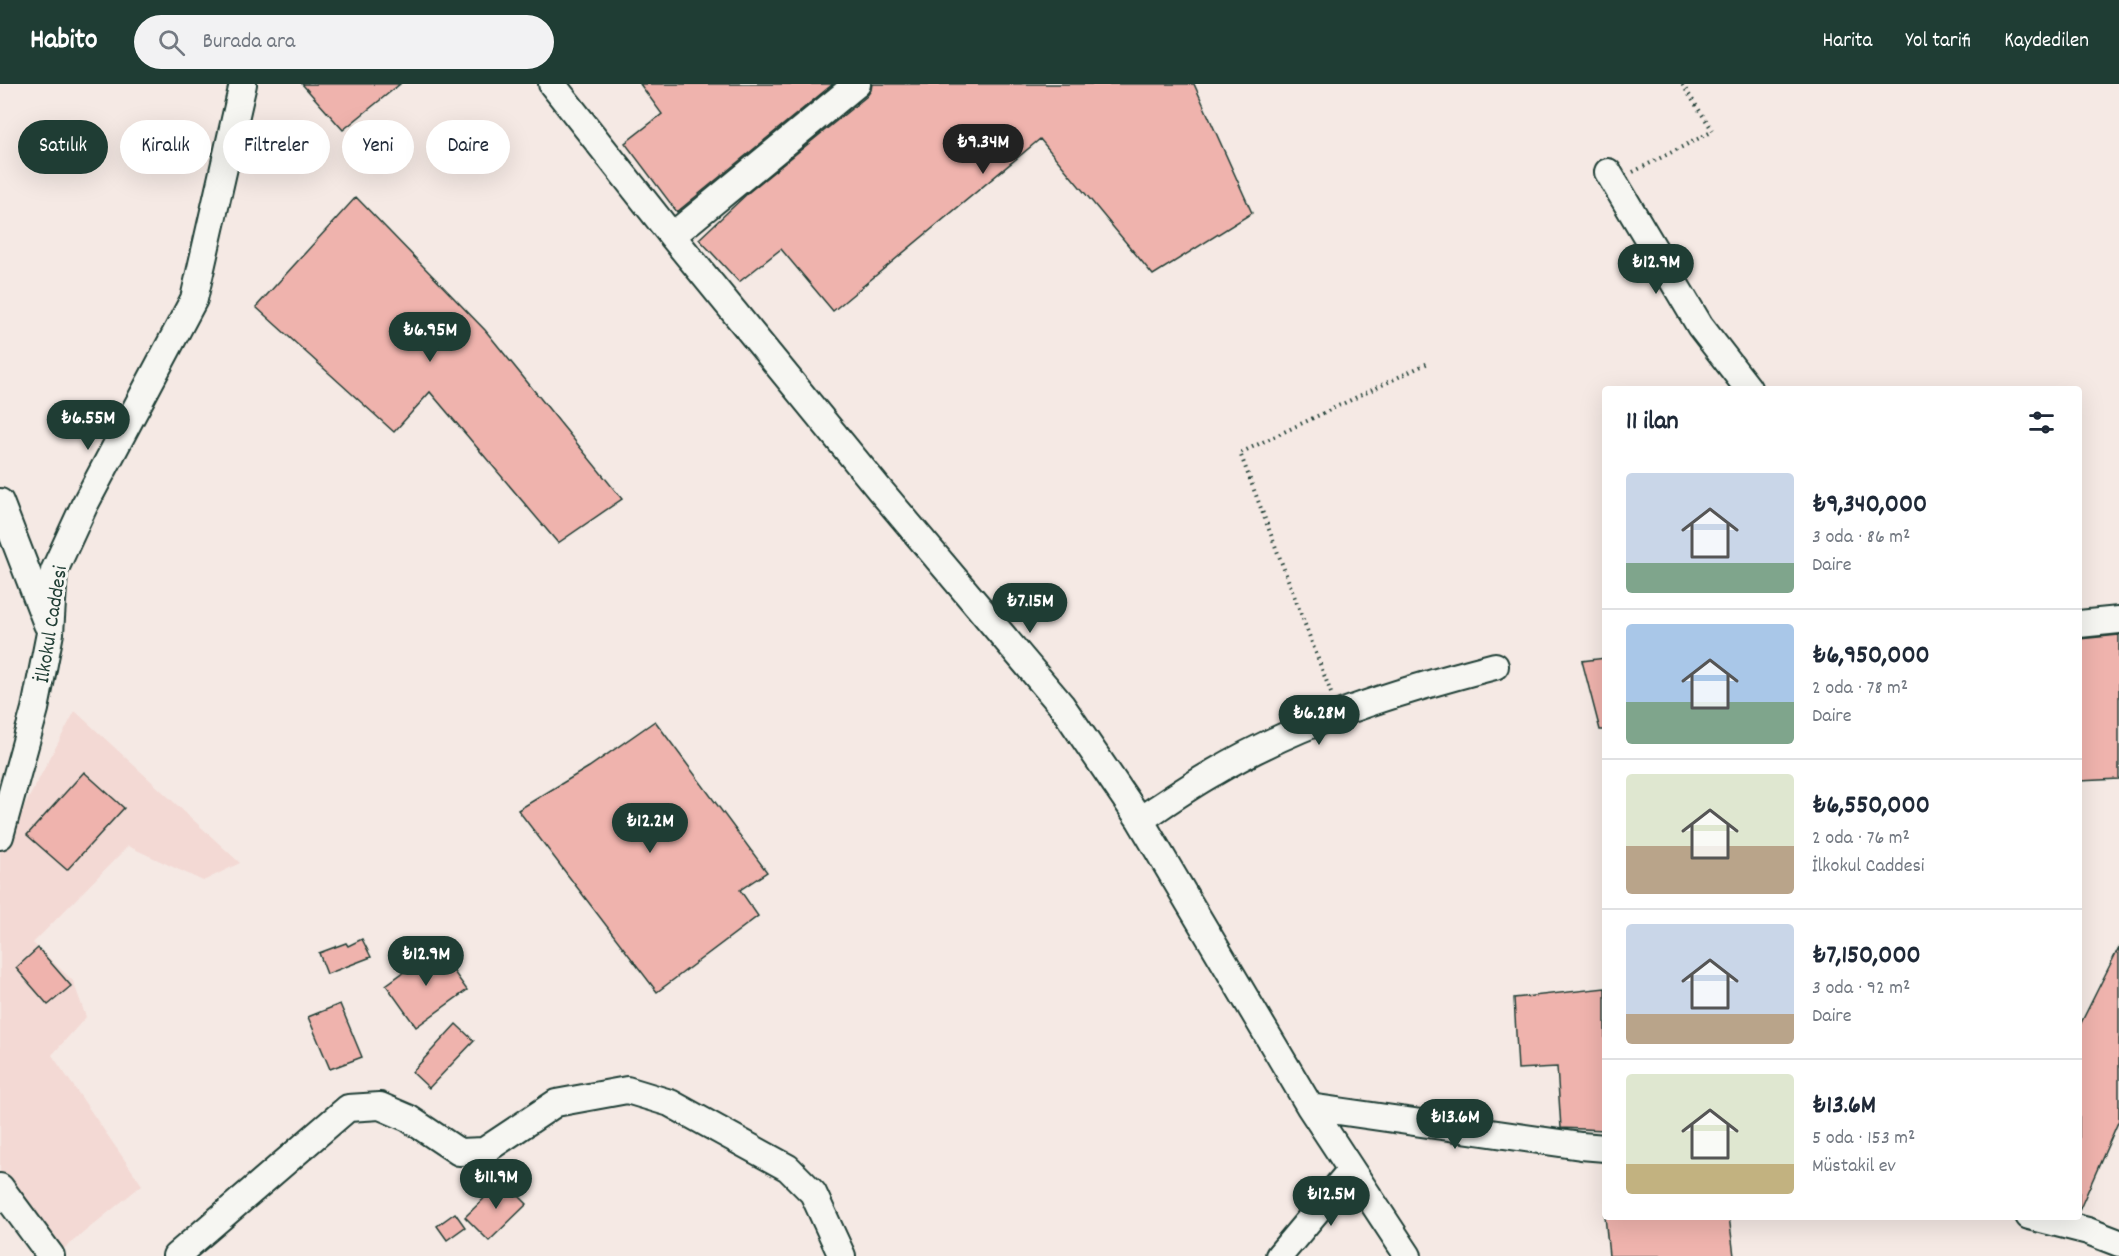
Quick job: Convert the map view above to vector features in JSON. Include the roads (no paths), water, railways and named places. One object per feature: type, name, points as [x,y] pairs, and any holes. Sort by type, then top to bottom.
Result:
[{"type":"street","name":"İlkokul Caddesi","points":[[0,836],[35,709],[50,633],[54,571],[84,506],[194,299],[243,84]]},
{"type":"street","points":[[552,84],[672,236],[879,489],[1062,706],[1140,820],[1310,1107],[1408,1256]]},
{"type":"street","points":[[672,236],[857,84]]},
{"type":"street","points":[[1611,177],[1700,326],[1746,386]]},
{"type":"street","points":[[0,502],[50,633]]},
{"type":"street","points":[[2082,624],[2119,620]]},
{"type":"street","points":[[1140,820],[1214,772],[1288,735],[1413,687],[1495,666]]},
{"type":"street","points":[[176,1256],[348,1108],[380,1106],[408,1118],[459,1152],[484,1151],[556,1103],[627,1090],[670,1103],[788,1168],[813,1193],[842,1256]]},
{"type":"street","points":[[1310,1107],[1602,1148]]},
{"type":"street","points":[[1278,1256],[1351,1170]]},
{"type":"street","points":[[0,1187],[51,1256]]},
{"type":"street","points":[[2045,1220],[2088,1231],[2119,1243]]}]
